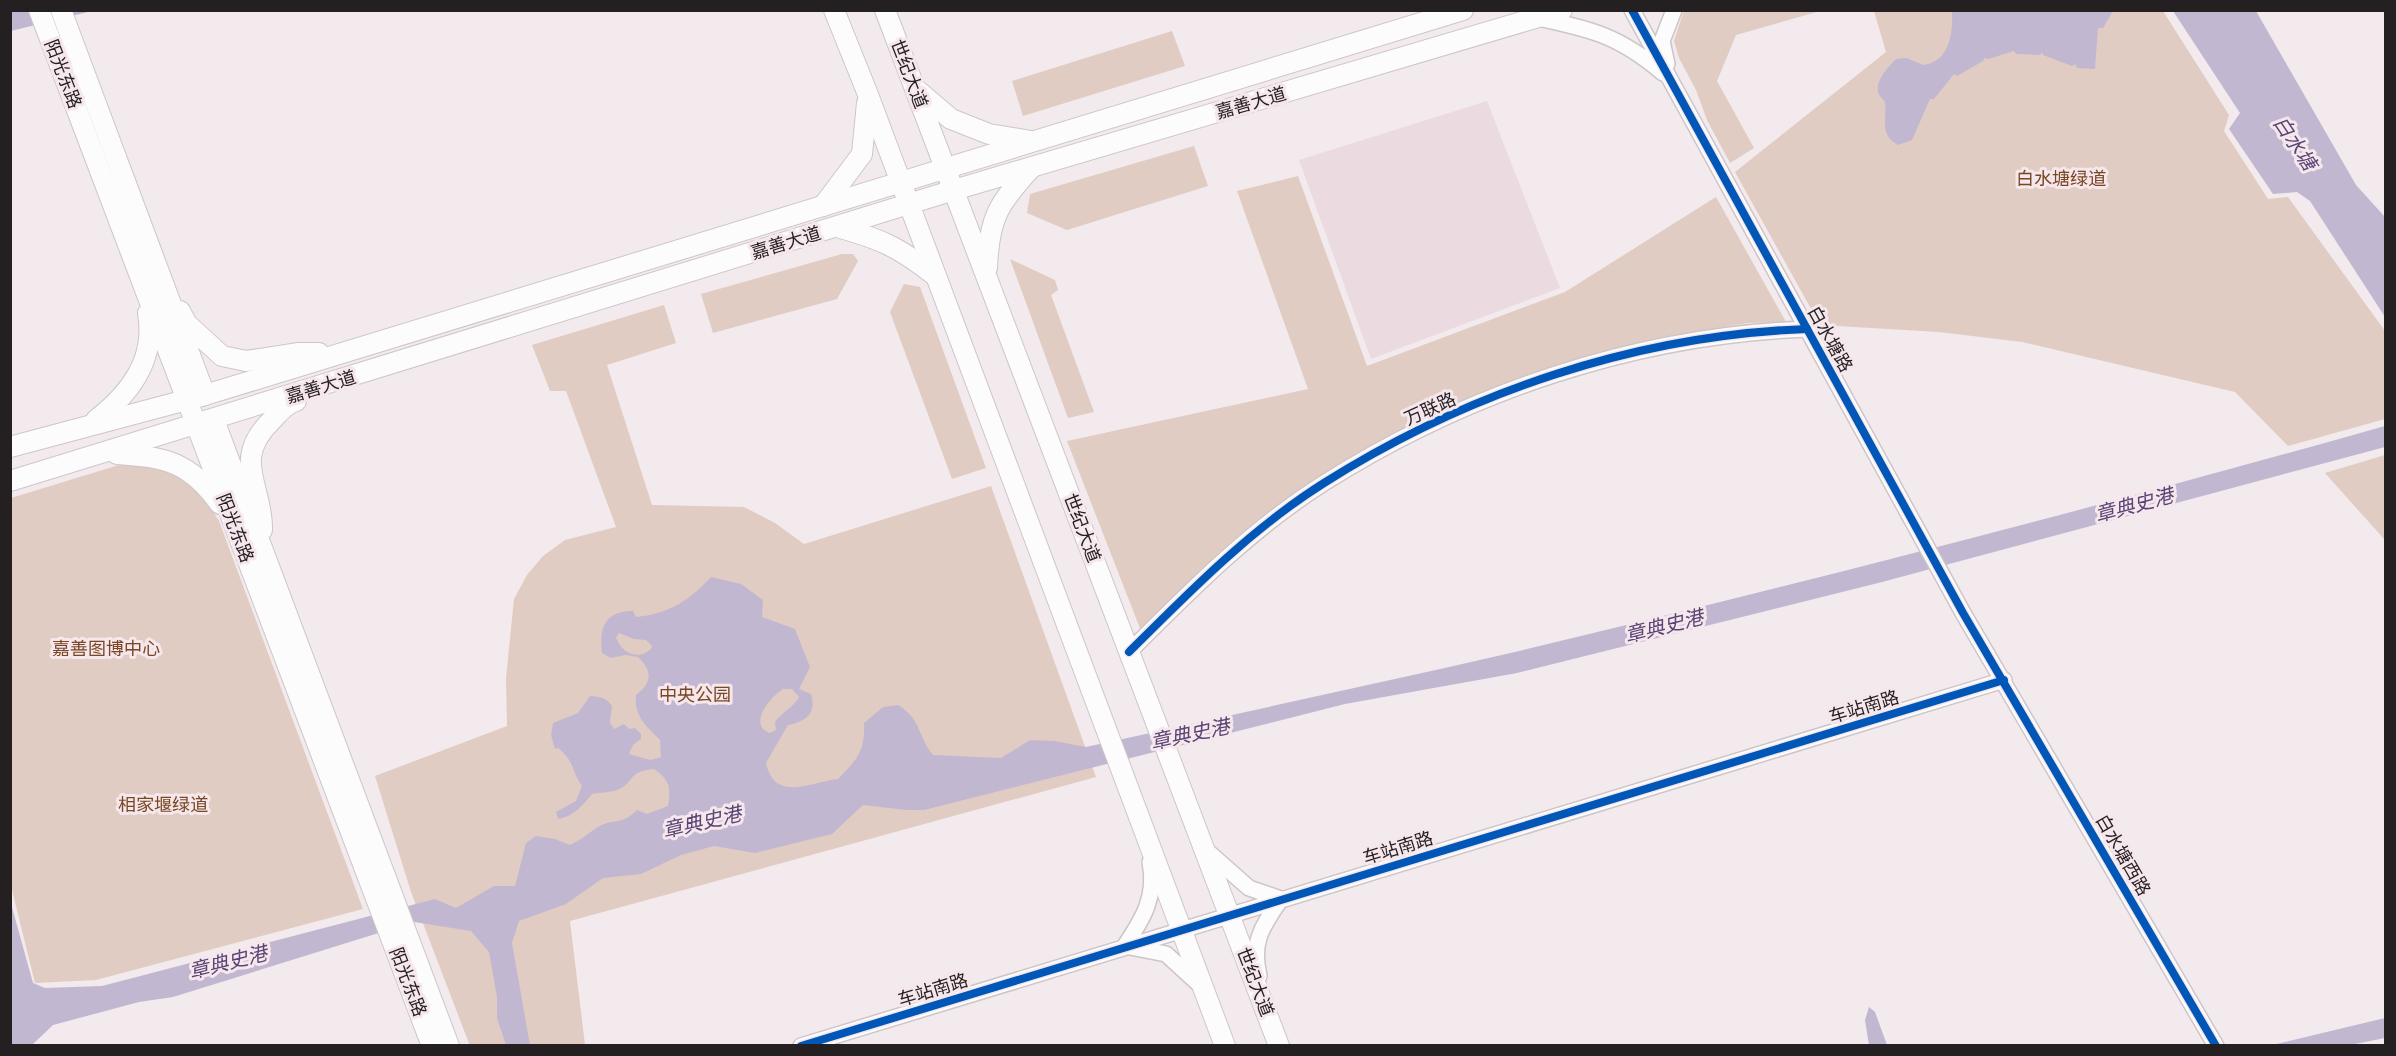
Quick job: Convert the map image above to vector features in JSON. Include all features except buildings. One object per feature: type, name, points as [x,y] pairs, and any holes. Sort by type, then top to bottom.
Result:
[{"type":"main road","name":"阳光东路","points":[[39,10],[66,82],[154,286],[205,423],[232,519],[405,952],[448,1046]]},
{"type":"main road","name":"阳光东路","points":[[61,10],[85,75],[154,286]]},
{"type":"main road","points":[[834,10],[867,92],[1225,1046]]},
{"type":"main road","name":"世纪大道","points":[[885,10],[1279,1046]]},
{"type":"main road","name":"嘉善大道","points":[[10,447],[196,397],[339,354],[1463,10]]},
{"type":"main road","name":"嘉善大道","points":[[10,481],[322,387],[954,190],[1562,10]]},
{"type":"main road","points":[[914,88],[951,119],[989,134],[1036,142]]},
{"type":"main road","points":[[823,206],[862,154],[867,92]]},
{"type":"main road","points":[[987,277],[988,237],[994,217],[1011,190],[1031,168]]},
{"type":"main road","points":[[837,227],[872,237],[901,250],[934,275]]},
{"type":"main road","points":[[154,286],[188,324],[222,356],[246,361],[299,353],[339,354]]},
{"type":"main road","points":[[89,426],[120,401],[141,369],[151,330],[154,286]]},
{"type":"main road","points":[[262,548],[263,512],[249,468],[259,432],[289,402],[315,395],[322,387]]},
{"type":"main road","name":"阳光东路","points":[[205,423],[262,548],[383,894]]},
{"type":"main road","points":[[102,453],[156,457],[189,470],[213,494],[232,519]]},
{"type":"main road","name":"阳光东路","points":[[405,952],[432,1046]]},
{"type":"street","name":"白水塘路","points":[[1632,10],[1963,613],[2004,680]]},
{"type":"street","points":[[1670,79],[1662,41],[1674,10]]},
{"type":"street","points":[[1538,18],[1585,28],[1623,42],[1670,79]]},
{"type":"street","name":"万联路","points":[[1129,652],[1205,575],[1253,536],[1323,484],[1412,433],[1575,366],[1665,345],[1747,331],[1807,329]]},
{"type":"street","name":"车站南路","points":[[801,1046],[2004,680]]},
{"type":"street","name":"白水塘西路","points":[[2004,680],[2213,1040]]},
{"type":"street","points":[[1143,827],[1152,873],[1152,893],[1147,913],[1124,947],[1166,954],[1204,989]]},
{"type":"street","points":[[1203,847],[1218,864],[1249,888],[1281,899],[1264,924],[1255,948],[1268,1015]]},
{"type":"shaded area","points":[[1487,101],[1560,288],[1371,359],[1299,160]]},
{"type":"green space","points":[[1684,10],[1820,11],[1736,35],[1717,81],[1754,148],[1730,163],[1707,120],[1696,90],[1679,58],[1674,41]]},
{"type":"green space","name":"白水塘绿道","points":[[1874,11],[2163,11],[2229,115],[2224,131],[2268,199],[2288,197],[2385,331],[2385,419],[2288,446],[2235,392],[2022,342],[1939,332],[1820,325],[1735,172],[1886,52]]},
{"type":"green space","points":[[1172,31],[1185,66],[1023,116],[1012,81]]},
{"type":"green space","points":[[1194,146],[1208,186],[1067,230],[1027,213],[1030,194]]},
{"type":"green space","points":[[1298,176],[1367,366],[1565,292],[1716,197],[1786,322],[1748,323],[1666,337],[1575,360],[1516,381],[1251,531],[1201,569],[1141,631],[1067,441],[1308,389],[1237,191]]},
{"type":"green space","points":[[842,254],[853,254],[858,261],[837,299],[713,333],[701,294]]},
{"type":"green space","points":[[1010,259],[1055,280],[1058,290],[1051,295],[1094,412],[1068,418]]},
{"type":"green space","points":[[904,284],[920,287],[986,468],[952,479],[890,312]]},
{"type":"green space","name":"中央公园","points":[[664,305],[676,343],[607,365],[652,505],[744,507],[775,523],[804,544],[991,486],[1096,777],[570,921],[585,1045],[470,1046],[411,892],[375,776],[507,726],[506,678],[514,599],[527,575],[543,556],[565,540],[616,527],[566,391],[550,391],[532,345]]},
{"type":"green space","points":[[2386,455],[2385,540],[2325,473]]},
{"type":"green space","name":"相家堰绿道","points":[[143,462],[178,476],[196,491],[219,521],[363,909],[96,980],[35,983],[11,886],[11,498],[119,465]]},
{"type":"water","points":[[1952,10],[2113,11],[2103,28],[2098,28],[2095,69],[2077,68],[2075,64],[2072,66],[2043,55],[2042,52],[2040,55],[2016,54],[2014,51],[1985,58],[1957,76],[1954,74],[1934,99],[1930,99],[1912,140],[1898,145],[1888,137],[1886,132],[1885,103],[1878,93],[1879,82],[1896,59],[1906,58],[1924,65],[1939,58],[1948,45],[1952,28]]},
{"type":"water","points":[[11,11],[92,11],[11,31]]},
{"type":"water","name":"白水塘","points":[[2173,11],[2256,11],[2356,185],[2385,217],[2385,317],[2310,201],[2297,192],[2273,194],[2229,129],[2240,113]]},
{"type":"water","name":"章典史港","points":[[2385,426],[2385,447],[1882,582],[1517,673],[1345,704],[924,810],[863,805],[832,834],[755,853],[714,846],[681,855],[641,874],[603,878],[566,904],[519,921],[512,943],[530,1045],[506,1045],[497,1018],[497,997],[489,952],[471,931],[414,922],[173,997],[139,1002],[53,1025],[32,1045],[11,1045],[10,900],[33,983],[45,988],[102,986],[435,899],[456,908],[494,886],[515,886],[526,843],[536,836],[555,839],[570,845],[598,827],[622,820],[637,810],[647,814],[668,806],[669,794],[666,781],[654,769],[645,770],[639,772],[617,790],[592,794],[573,813],[558,819],[556,812],[576,801],[582,786],[568,758],[558,748],[555,749],[551,735],[553,723],[578,713],[590,696],[602,698],[612,706],[610,722],[614,729],[624,724],[629,729],[635,728],[641,734],[641,739],[633,745],[629,754],[650,760],[661,757],[660,740],[642,720],[636,703],[636,695],[648,681],[646,667],[638,657],[626,655],[611,658],[602,653],[603,629],[610,618],[616,614],[633,611],[636,617],[658,613],[677,605],[711,577],[741,584],[763,600],[762,617],[795,629],[810,667],[799,689],[811,694],[811,712],[805,719],[788,725],[766,763],[777,783],[795,787],[838,779],[859,754],[863,741],[864,723],[883,707],[898,705],[906,711],[915,722],[933,755],[1001,758],[1030,740],[1054,741],[1086,747],[1506,654],[1837,573]],"holes":[[[619,633],[634,639],[646,640],[652,646],[651,649],[646,653],[631,654],[622,648],[616,638]],[[783,689],[792,689],[799,697],[775,722],[776,730],[770,733],[760,724],[763,711],[772,698]]]},
{"type":"water","points":[[1869,1007],[1875,1012],[1887,1045],[1869,1045],[1865,1020]]},
{"type":"water","points":[[2385,1018],[2385,1038],[2350,1045],[2272,1045]]},
{"type":"cycle path","points":[[1632,10],[1963,613],[2216,1046]]},
{"type":"cycle path","points":[[1129,652],[1198,584],[1271,520],[1324,483],[1436,421],[1556,374],[1617,356],[1680,343],[1743,334],[1807,329]]},
{"type":"cycle path","points":[[801,1046],[2004,680]]},
{"type":"park label","name":"嘉善图博中心","points":[[106,649]]}]
